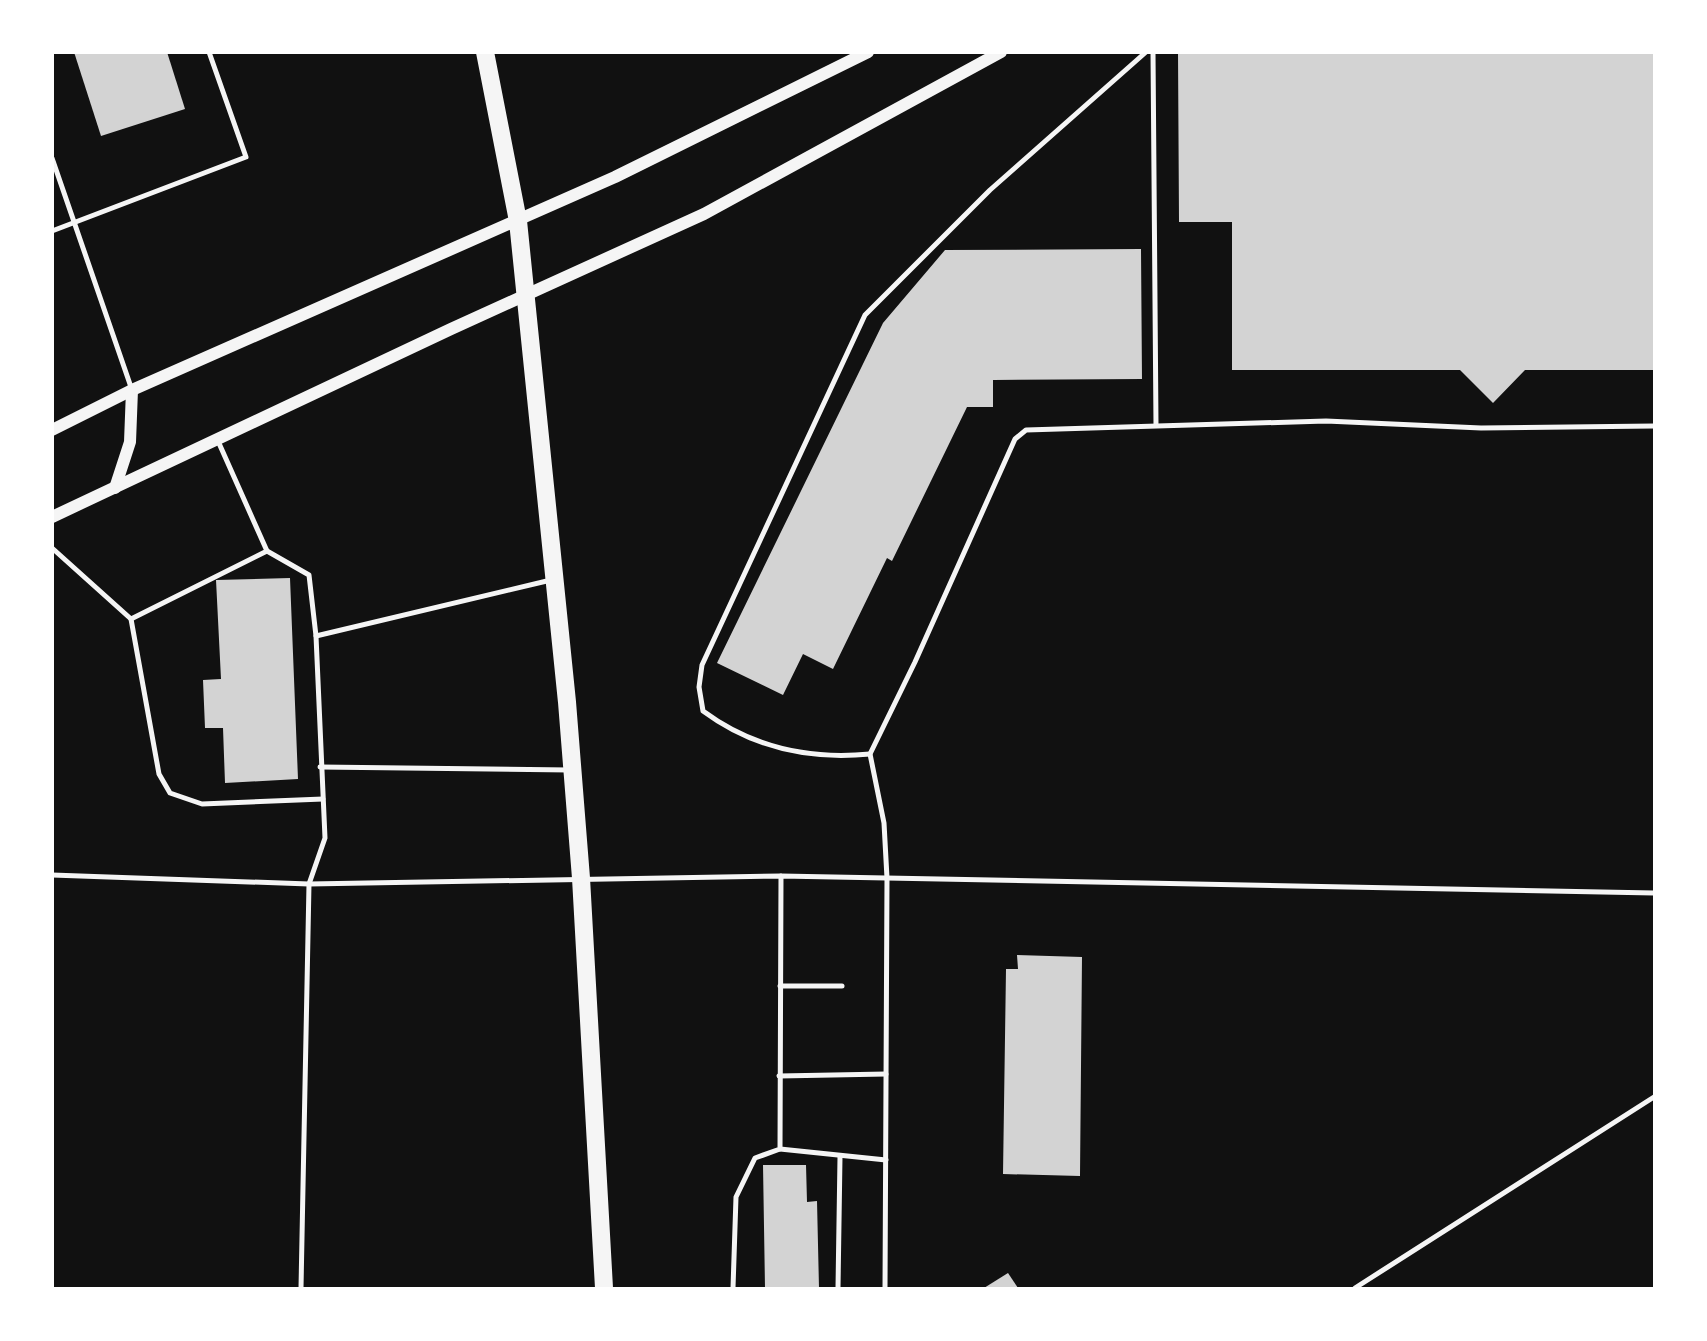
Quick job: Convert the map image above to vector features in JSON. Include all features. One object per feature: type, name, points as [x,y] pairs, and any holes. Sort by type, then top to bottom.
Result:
[{"type":"main road","points":[[485,52],[517,221],[573,771],[604,1289]]},
{"type":"street","points":[[52,430],[132,390],[681,147],[868,52]]},
{"type":"street","points":[[52,517],[704,214],[1001,52]]},
{"type":"street","points":[[115,488],[130,442],[132,390]]},
{"type":"lane","points":[[52,231],[246,157],[209,52]]},
{"type":"lane","points":[[870,754],[834,758],[782,751],[727,729],[703,711],[699,688],[702,665],[865,316],[990,190],[1146,52]]},
{"type":"lane","points":[[1153,52],[1156,425]]},
{"type":"lane","points":[[52,158],[132,390]]},
{"type":"lane","points":[[886,1289],[887,878],[884,823],[870,754],[915,662],[1015,439],[1026,430],[1326,421],[1481,428],[1654,426]]},
{"type":"lane","points":[[218,439],[267,551],[309,575],[316,636],[325,838],[309,884],[301,1289]]},
{"type":"lane","points":[[52,548],[131,620],[159,774],[170,793],[202,804],[323,799]]},
{"type":"lane","points":[[131,620],[267,551]]},
{"type":"lane","points":[[316,636],[554,579]]},
{"type":"lane","points":[[320,767],[573,771]]},
{"type":"lane","points":[[52,875],[309,884],[781,876],[1654,893]]},
{"type":"lane","points":[[780,1149],[781,876]]},
{"type":"lane","points":[[780,986],[842,986]]},
{"type":"lane","points":[[779,1076],[886,1074]]},
{"type":"lane","points":[[1355,1289],[1654,1097]]},
{"type":"lane","points":[[733,1289],[736,1197],[755,1158],[780,1149],[886,1160]]},
{"type":"lane","points":[[838,1289],[840,1157]]},
{"type":"building","points":[[74,52],[167,52],[185,109],[101,136]]},
{"type":"building","points":[[1178,52],[1654,52],[1654,370],[1525,370],[1493,403],[1460,370],[1232,370],[1232,222],[1179,222]]},
{"type":"building","points":[[1141,249],[1142,379],[993,380],[993,407],[967,407],[892,561],[887,558],[833,669],[803,654],[783,695],[717,663],[883,323],[945,250]]},
{"type":"building","points":[[290,578],[298,779],[225,783],[223,728],[205,728],[203,680],[221,679],[216,580]]},
{"type":"building","points":[[1017,955],[1082,957],[1080,1176],[1003,1174],[1006,969],[1018,969]]},
{"type":"building","points":[[763,1165],[806,1165],[807,1202],[817,1201],[819,1288],[765,1288]]},
{"type":"building","points":[[1008,1273],[1018,1288],[984,1288]]}]
